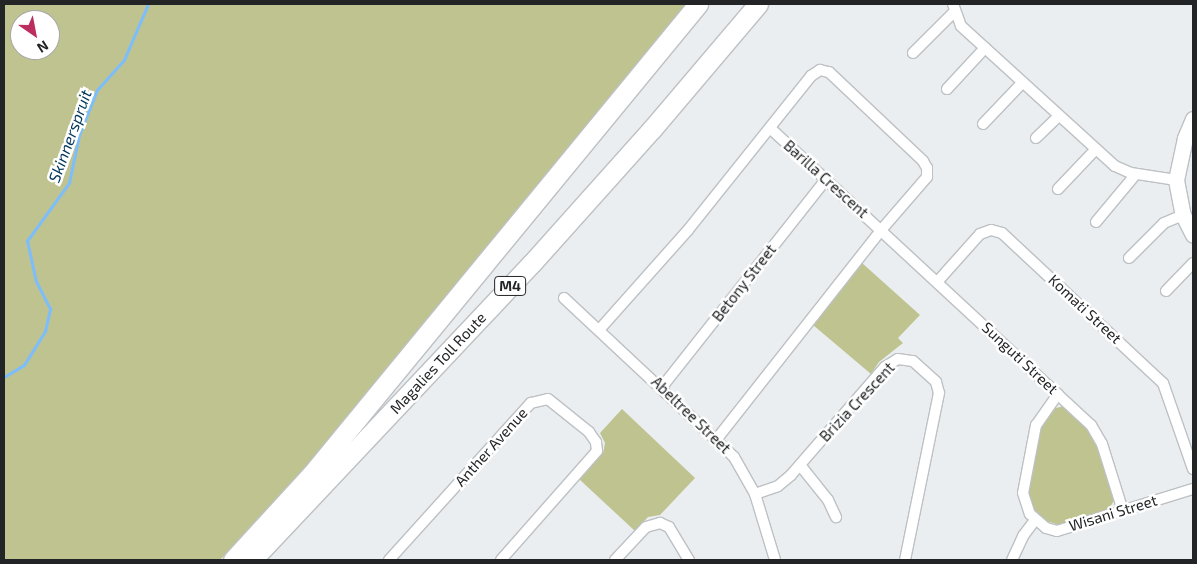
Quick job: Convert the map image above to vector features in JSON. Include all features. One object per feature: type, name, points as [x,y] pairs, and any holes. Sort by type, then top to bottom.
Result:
[{"type":"highway","name":"Magalies Toll Route","points":[[233,560],[311,475],[698,4]]},
{"type":"highway","name":"Magalies Toll Route","points":[[252,560],[539,255],[652,129],[758,4]]},
{"type":"street","points":[[913,53],[951,7],[961,26],[1114,166],[1136,174],[1176,180]]},
{"type":"street","points":[[947,89],[985,48]]},
{"type":"street","points":[[770,128],[811,76],[820,70],[829,72],[927,168],[923,183],[882,229]]},
{"type":"street","points":[[983,124],[1022,82]]},
{"type":"street","points":[[1036,138],[1059,116]]},
{"type":"street","points":[[1193,119],[1185,138],[1176,180],[1183,215],[1193,235]]},
{"type":"street","name":"Barilla Crescent","points":[[599,330],[688,230],[770,128],[882,229],[717,438]]},
{"type":"street","points":[[1058,189],[1096,149]]},
{"type":"street","points":[[1096,222],[1136,174]]},
{"type":"street","name":"Betony Street","points":[[662,387],[826,179]]},
{"type":"street","points":[[1129,258],[1164,224],[1183,215]]},
{"type":"street","name":"Sunguti Street","points":[[882,229],[1095,430],[1123,511]]},
{"type":"street","name":"Komati Street","points":[[938,281],[980,234],[991,230],[1002,233],[1164,383],[1193,469]]},
{"type":"street","points":[[1166,291],[1193,263]]},
{"type":"street","name":"Abeltree Street","points":[[564,298],[717,438],[741,466],[755,494],[775,560]]},
{"type":"street","name":"Brizia Crescent","points":[[755,494],[778,486],[800,465],[885,367],[905,358],[920,366],[936,382],[939,393],[905,560]]},
{"type":"street","points":[[1012,560],[1023,536],[1036,520],[1026,507],[1023,493],[1033,434],[1039,418],[1058,394]]},
{"type":"street","name":"Anther Avenue","points":[[389,560],[536,400],[553,401],[589,432],[596,442],[597,451],[501,560]]},
{"type":"street","points":[[800,465],[828,500],[836,517]]},
{"type":"street","name":"Wisani Street","points":[[1036,520],[1056,531],[1193,488]]},
{"type":"street","points":[[615,560],[653,523],[670,527],[689,560]]},
{"type":"green space","points":[[4,4],[688,4],[313,460],[220,560],[4,560]]},
{"type":"green space","points":[[862,263],[920,315],[898,338],[903,343],[879,362],[871,374],[813,325]]},
{"type":"green space","points":[[1064,406],[1095,437],[1115,499],[1107,512],[1059,525],[1043,520],[1034,513],[1028,504],[1028,487],[1041,426],[1052,409]]},
{"type":"green space","points":[[622,409],[695,478],[660,515],[648,517],[635,531],[579,479],[603,453],[605,443],[600,433]]},
{"type":"waterway","name":"Skinnerspruit","points":[[4,377],[24,365],[45,331],[50,309],[36,282],[27,241],[69,183],[79,135],[97,90],[124,60],[148,4]]}]
